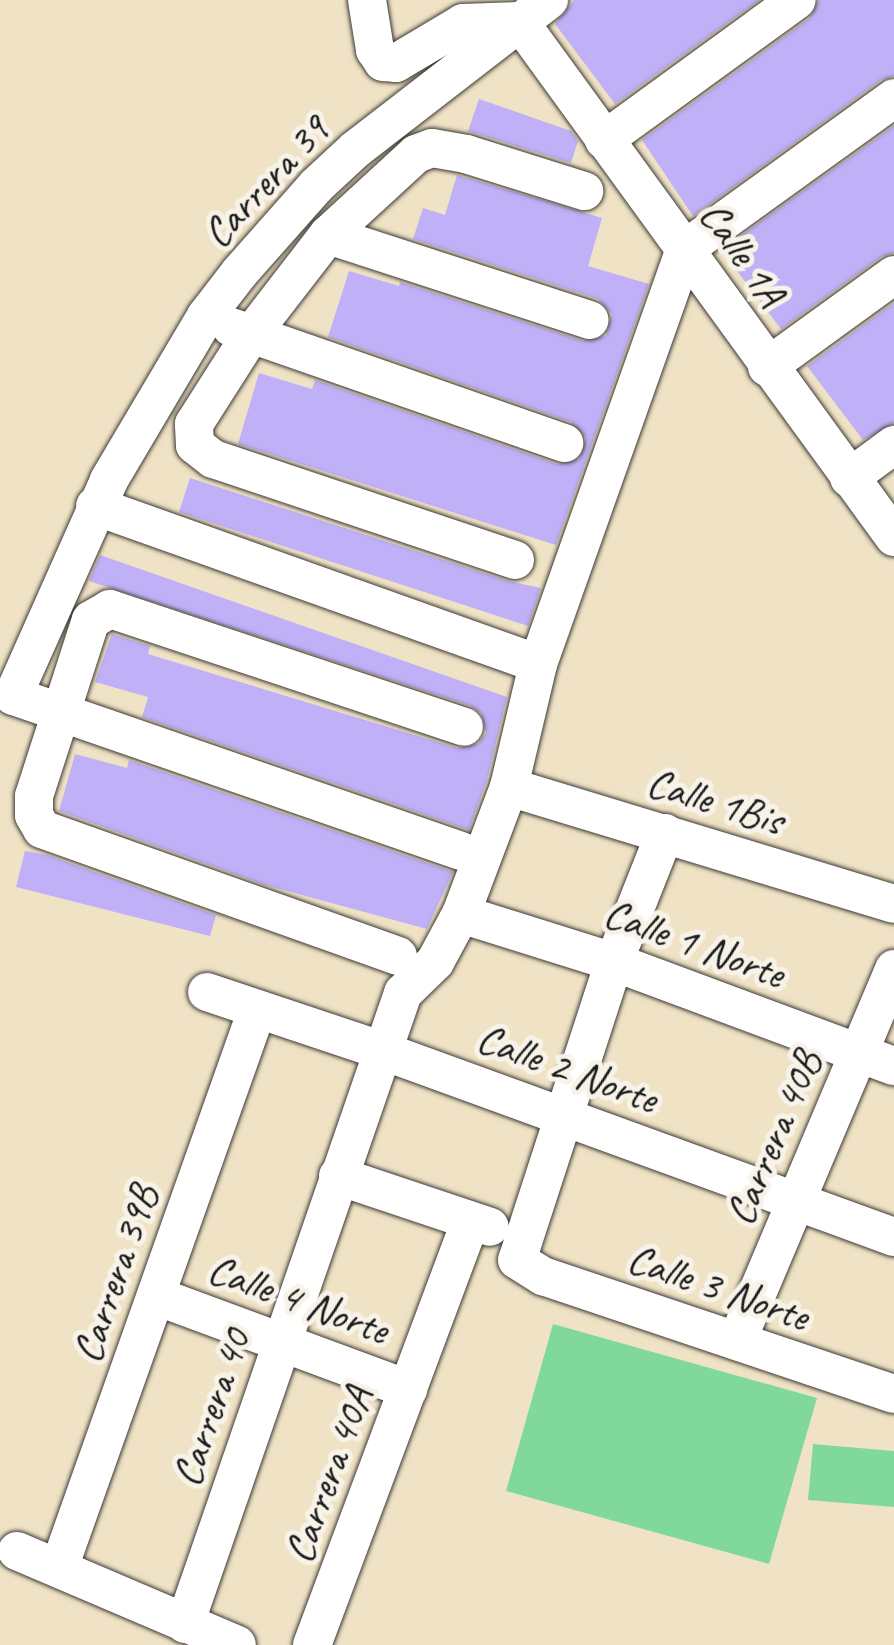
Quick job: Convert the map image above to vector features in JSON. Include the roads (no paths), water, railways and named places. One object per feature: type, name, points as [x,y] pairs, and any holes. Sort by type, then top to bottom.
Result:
[{"type":"street","points":[[368,0],[375,50],[383,62],[396,63],[462,23],[534,10]]},
{"type":"street","points":[[604,140],[796,0]]},
{"type":"street","name":"Calle 1A","points":[[534,10],[604,140],[894,536]]},
{"type":"street","name":"Carrera 39","points":[[61,712],[13,696],[102,493],[206,316],[316,186],[534,10]]},
{"type":"street","points":[[461,914],[509,787],[538,664],[685,249],[894,98]]},
{"type":"street","points":[[515,560],[213,459],[192,438],[194,424],[250,336],[328,235],[404,162],[432,148],[584,192]]},
{"type":"street","points":[[328,235],[590,320]]},
{"type":"street","points":[[767,367],[894,274]]},
{"type":"street","points":[[206,316],[250,336],[564,443]]},
{"type":"street","points":[[850,478],[894,445]]},
{"type":"street","points":[[102,493],[538,664]]},
{"type":"street","points":[[398,956],[42,829],[34,815],[34,796],[91,620],[110,609],[464,727]]},
{"type":"street","points":[[61,712],[461,851]]},
{"type":"street","name":"Calle 1Bis","points":[[509,787],[894,904]]},
{"type":"street","points":[[519,1247],[614,962],[665,833]]},
{"type":"street","name":"Calle 1 Norte","points":[[461,914],[614,962],[877,1059]]},
{"type":"street","name":"Carrera 40","points":[[185,1624],[403,992],[435,962],[461,914]]},
{"type":"street","name":"Carrera 40B","points":[[737,1342],[798,1200],[877,1059],[894,970]]},
{"type":"street","name":"Calle 2 Norte","points":[[207,992],[383,1051],[894,1237]]},
{"type":"street","name":"Carrera 39B","points":[[59,1568],[256,1010]]},
{"type":"street","name":"Calle 3 Norte","points":[[338,1176],[470,1222],[519,1247],[543,1276],[894,1394]]},
{"type":"street","name":"Carrera 40A","points":[[312,1645],[470,1222]]},
{"type":"street","name":"Calle 4 Norte","points":[[156,1296],[408,1390]]},
{"type":"street","points":[[17,1551],[237,1645]]}]
